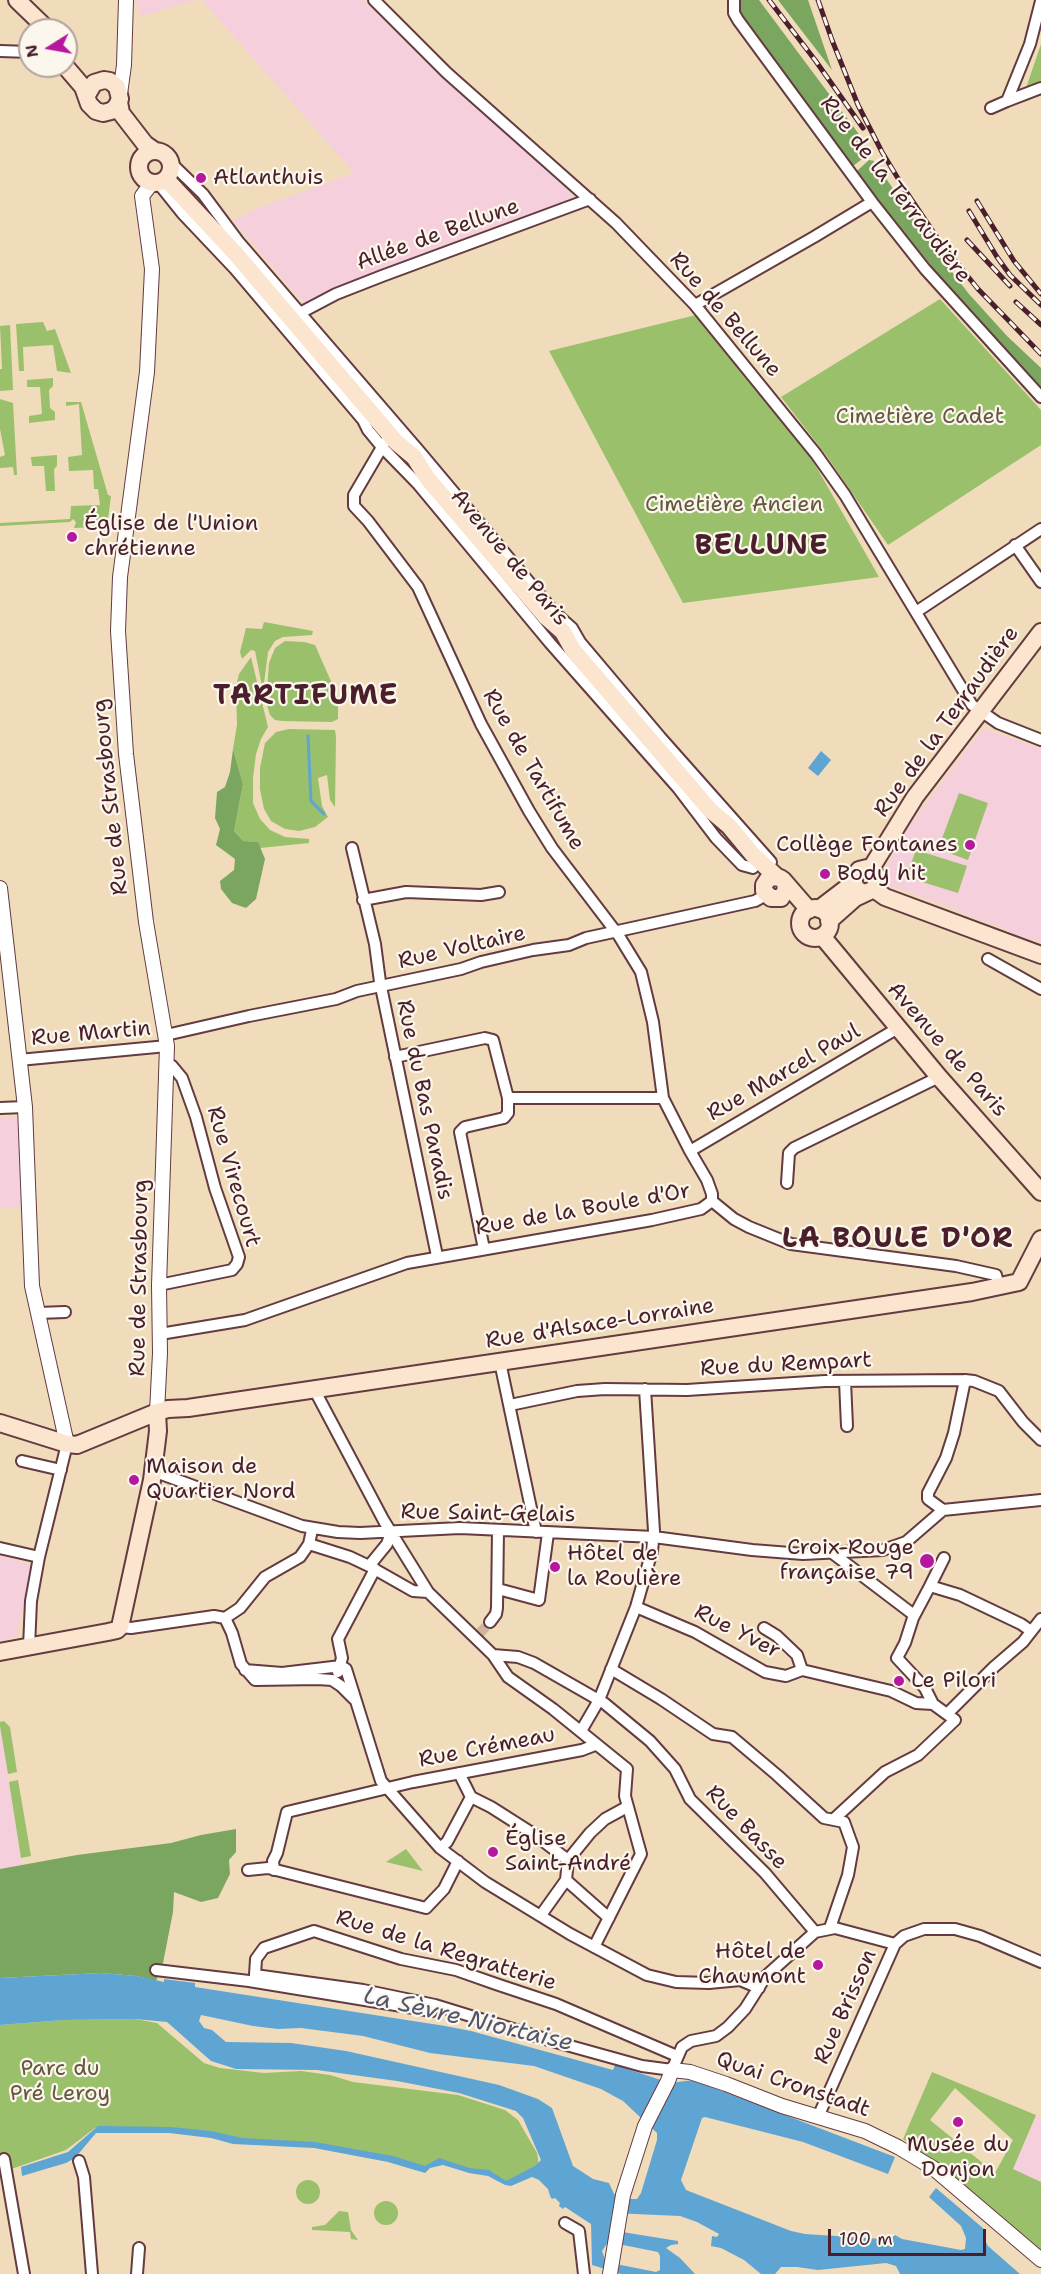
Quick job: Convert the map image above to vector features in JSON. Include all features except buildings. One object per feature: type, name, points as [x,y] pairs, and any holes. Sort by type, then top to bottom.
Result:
[{"type":"main road","points":[[16,0],[27,18]]},
{"type":"main road","points":[[16,0],[35,18]]},
{"type":"main road","points":[[78,65],[86,75],[115,84],[120,98],[114,110],[103,113]]},
{"type":"main road","points":[[75,78],[83,87],[92,108],[113,120],[136,149],[144,179],[162,170],[146,153],[140,160]]},
{"type":"main road","points":[[87,95],[90,87],[104,80]]},
{"type":"main road","name":"Avenue de Paris","points":[[120,98],[121,113],[162,170],[177,178],[220,228],[240,259],[315,346],[390,441],[414,458],[428,479],[563,632],[573,650],[660,744],[695,793],[712,804],[775,886]]},
{"type":"main road","name":"Rue de la Terraudière","points":[[864,888],[877,878],[870,870],[915,797],[1041,632]]},
{"type":"main road","name":"Avenue de Paris","points":[[712,804],[723,832],[753,868],[815,916],[808,936],[817,938],[822,936],[939,1077],[1041,1192]]},
{"type":"main road","points":[[822,936],[828,930],[815,916],[855,898],[864,888],[1041,955]]},
{"type":"main road","name":"Rue d'Alsace-Lorraine","points":[[67,1444],[77,1445],[157,1412],[999,1287],[1019,1282],[1041,1239]]},
{"type":"main road","points":[[159,1431],[179,1412],[188,1408]]},
{"type":"main road","points":[[0,1652],[108,1632],[120,1627],[153,1471],[159,1431],[157,1412]]},
{"type":"main road","points":[[0,1423],[67,1444]]},
{"type":"street","points":[[120,98],[124,65],[126,0]]},
{"type":"street","name":"Rue de Bellune","points":[[374,0],[447,73],[616,223],[695,305],[822,462],[845,495],[968,700],[980,712]]},
{"type":"street","name":"Rue de la Terraudière","points":[[734,0],[733,6],[738,20],[872,202],[925,269],[1041,397]]},
{"type":"street","points":[[1007,101],[1030,44],[1041,1]]},
{"type":"street","points":[[0,51],[18,52]]},
{"type":"street","points":[[104,80],[124,65]]},
{"type":"street","points":[[991,108],[1041,88]]},
{"type":"street","name":"Rue de Strasbourg","points":[[157,1412],[166,1041],[145,915],[126,754],[118,632],[120,576],[147,372],[152,270],[142,196],[162,170]]},
{"type":"street","name":"Allée de Bellune","points":[[300,313],[336,294],[590,199]]},
{"type":"street","points":[[695,305],[872,202]]},
{"type":"street","name":"Avenue de Paris","points":[[240,259],[311,325],[543,609],[572,628],[580,642],[660,744],[712,804]]},
{"type":"street","name":"Avenue de Paris","points":[[240,259],[363,420],[368,430],[390,441],[418,484],[550,643],[678,788],[723,845],[742,865],[753,868]]},
{"type":"street","name":"Avenue de Paris","points":[[311,325],[315,346]]},
{"type":"street","name":"Rue de Tartifume","points":[[390,441],[354,495],[354,506],[418,587],[481,724],[529,811],[552,848],[631,955],[645,982],[663,1098],[710,1186],[712,1201]]},
{"type":"street","points":[[916,612],[1041,528]]},
{"type":"street","points":[[1015,545],[1041,582]]},
{"type":"street","points":[[980,712],[998,723],[1041,740]]},
{"type":"street","name":"Rue du Bas Paradis","points":[[352,848],[375,944],[381,987],[437,1256]]},
{"type":"street","name":"Rue Voltaire","points":[[166,1041],[249,1016],[336,999],[357,991],[461,969],[533,950],[569,945],[586,938],[755,901],[775,886]]},
{"type":"street","points":[[0,888],[25,1107],[31,1271],[67,1444],[39,1557],[23,1648]]},
{"type":"street","points":[[363,900],[406,892],[481,895],[499,892]]},
{"type":"street","points":[[988,959],[1041,989]]},
{"type":"street","name":"Rue Marcel Paul","points":[[690,1151],[898,1028]]},
{"type":"street","points":[[395,1057],[489,1038],[495,1045],[508,1098],[508,1113],[504,1118],[465,1127],[460,1132],[484,1249]]},
{"type":"street","name":"Rue Martin","points":[[19,1060],[166,1041]]},
{"type":"street","name":"Rue Virecourt","points":[[159,1285],[232,1270],[239,1257],[215,1188],[196,1116],[182,1077],[172,1066],[166,1064]]},
{"type":"street","points":[[787,1183],[789,1153],[794,1148],[939,1077]]},
{"type":"street","points":[[508,1098],[663,1098]]},
{"type":"street","points":[[0,1108],[25,1107]]},
{"type":"street","name":"Rue de la Boule d'Or","points":[[160,1334],[245,1320],[407,1263],[662,1218],[701,1209],[712,1201],[734,1219],[791,1244],[956,1266],[996,1275],[999,1287]]},
{"type":"street","points":[[38,1313],[65,1312]]},
{"type":"street","points":[[498,1588],[539,1600],[542,1532],[500,1362]]},
{"type":"street","points":[[965,1380],[946,1458],[928,1493],[928,1499],[943,1510],[1041,1500]]},
{"type":"street","name":"Rue du Rempart","points":[[510,1405],[577,1391],[687,1390],[845,1381],[965,1380],[984,1384],[999,1391],[1023,1422],[1041,1440]]},
{"type":"street","points":[[845,1381],[847,1426]]},
{"type":"street","points":[[314,1389],[391,1532],[428,1592],[476,1636],[508,1677],[581,1731],[595,1745],[627,1769],[625,1796],[641,1854],[594,1947]]},
{"type":"street","points":[[581,1731],[599,1700],[636,1607],[654,1537],[645,1389]]},
{"type":"street","points":[[22,1461],[61,1470]]},
{"type":"street","name":"Rue Saint-Gelais","points":[[153,1471],[312,1530],[360,1533],[460,1528],[654,1537],[782,1554],[883,1550],[906,1542],[943,1510]]},
{"type":"street","points":[[120,1627],[131,1628],[214,1616],[225,1618],[240,1608],[265,1577],[300,1557],[309,1544],[312,1530]]},
{"type":"street","points":[[490,1622],[496,1614],[498,1530]]},
{"type":"street","points":[[332,1680],[341,1666],[342,1658],[338,1639],[391,1532]]},
{"type":"street","points":[[309,1544],[350,1557],[413,1591],[428,1592]]},
{"type":"street","points":[[0,1548],[39,1557]]},
{"type":"street","points":[[831,1552],[914,1615]]},
{"type":"street","points":[[933,1704],[925,1688],[897,1658],[905,1644],[914,1615],[944,1558]]},
{"type":"street","points":[[930,1586],[960,1595],[1031,1631]]},
{"type":"street","name":"Rue Yver","points":[[636,1607],[695,1632],[765,1672],[786,1676],[802,1670],[891,1691],[916,1703],[933,1704],[951,1717]]},
{"type":"street","points":[[225,1618],[245,1670],[251,1678],[260,1681],[332,1680],[355,1700]]},
{"type":"street","points":[[834,1819],[885,1772],[918,1755],[994,1667],[1023,1642],[1041,1618]]},
{"type":"street","points":[[764,1628],[777,1635],[797,1655],[802,1670]]},
{"type":"street","name":"Rue Basse","points":[[493,1655],[518,1657],[534,1663],[599,1700],[650,1741],[675,1769],[690,1799],[765,1872],[814,1932]]},
{"type":"street","points":[[245,1670],[282,1673],[341,1666],[346,1669],[381,1781],[440,1848],[484,1882],[594,1947],[647,1975],[676,1982],[710,1983],[740,1980],[759,1988]]},
{"type":"street","points":[[611,1670],[661,1699],[713,1734],[732,1737],[777,1774],[824,1818],[844,1822],[853,1847],[848,1875],[830,1928]]},
{"type":"street","name":"Rue Crémeau","points":[[274,1870],[273,1861],[287,1812],[386,1788],[582,1750],[595,1745]]},
{"type":"street","points":[[459,1773],[471,1797],[535,1835],[568,1860]]},
{"type":"street","points":[[440,1848],[447,1842],[471,1797]]},
{"type":"street","points":[[541,1915],[566,1880],[568,1860],[605,1819],[627,1807]]},
{"type":"street","points":[[248,1870],[268,1868],[426,1908],[444,1888],[458,1861]]},
{"type":"street","points":[[566,1880],[609,1918]]},
{"type":"street","points":[[611,2273],[623,2195],[647,2122],[670,2075],[676,2056],[682,2047],[691,2041],[716,2036],[728,2026],[745,2009],[766,1976],[813,1936],[814,1932],[830,1928],[848,1930],[895,1944],[904,1936],[924,1929],[955,1929],[980,1936],[1041,1962]]},
{"type":"street","name":"Rue de la Regratterie","points":[[476,2018],[435,2005],[363,1990],[255,1975],[256,1959],[264,1948],[314,1931],[401,1959],[456,1970],[556,2004],[676,2056]]},
{"type":"street","name":"Rue Brisson","points":[[818,2118],[895,1944]]},
{"type":"street","points":[[156,1970],[249,1981],[476,2018],[670,2075]]},
{"type":"street","name":"Quai Cronstadt","points":[[670,2075],[690,2072],[818,2118],[865,2131],[898,2147],[933,2169],[1041,2260]]},
{"type":"street","points":[[4,2159],[24,2274]]},
{"type":"street","points":[[79,2161],[84,2177],[92,2274]]},
{"type":"street","points":[[565,2223],[579,2231],[584,2274]]},
{"type":"street","points":[[137,2274],[139,2248]]},
{"type":"shaded area","points":[[137,0],[195,0],[139,17],[139,6],[132,6]]},
{"type":"shaded area","points":[[202,0],[364,0],[423,60],[510,134],[575,197],[307,307],[233,221],[258,208],[354,173]]},
{"type":"shaded area","name":"Collège Fontanes","points":[[983,728],[1041,749],[1041,942],[1012,934],[1012,932],[956,909],[890,886],[885,869],[912,822]]},
{"type":"shaded area","points":[[0,1117],[19,1117],[22,1208],[0,1208]]},
{"type":"shaded area","points":[[0,1556],[31,1564],[17,1637],[0,1641]]},
{"type":"shaded area","points":[[0,1726],[22,1865],[0,1869]]},
{"type":"shaded area","points":[[1036,2116],[1041,2117],[1041,2252],[994,2213]]},
{"type":"green space","points":[[741,0],[759,0],[861,137],[868,150],[866,156],[853,166],[741,13]]},
{"type":"green space","points":[[778,0],[808,0],[832,70]]},
{"type":"green space","points":[[1041,44],[1041,83],[1027,89],[1026,88]]},
{"type":"green space","points":[[869,160],[874,161],[935,250],[969,294],[1007,336],[1041,368],[1041,390],[951,290],[877,199],[857,171]]},
{"type":"green space","name":"Cimetière Cadet","points":[[940,299],[1041,410],[1041,445],[888,545],[826,455],[781,397]]},
{"type":"green space","name":"Cimetière Ancien","points":[[696,315],[809,454],[879,577],[683,603],[549,351]]},
{"type":"green space","points":[[43,322],[47,331],[55,329],[71,373],[57,371],[53,345],[23,347],[24,371],[19,371],[16,324]]},
{"type":"green space","points":[[10,325],[13,390],[0,391],[0,369],[2,369],[0,326]]},
{"type":"green space","points":[[53,378],[53,386],[49,390],[50,408],[55,412],[55,420],[29,423],[29,416],[42,414],[40,387],[27,387],[27,380]]},
{"type":"green space","points":[[0,399],[13,403],[17,475],[14,475],[13,467],[0,468],[0,457],[5,455],[0,429]]},
{"type":"green space","points":[[66,402],[81,402],[108,495],[111,496],[108,519],[98,527],[74,528],[76,522],[73,519],[70,522],[0,526],[0,523],[70,519],[71,506],[100,505],[98,489],[94,489],[93,470],[69,471],[68,457],[82,455],[79,404],[66,406]]},
{"type":"green space","points":[[57,455],[57,466],[54,469],[55,491],[46,491],[44,466],[32,466],[31,457]]},
{"type":"green space","points":[[264,622],[313,631],[312,635],[283,637],[275,641],[268,652],[263,691],[255,651],[251,650],[242,659],[240,652],[246,628],[262,629]]},
{"type":"green space","points":[[285,641],[315,645],[338,697],[338,719],[332,722],[282,721],[275,720],[270,715],[266,702],[269,663],[275,648]]},
{"type":"green space","points":[[251,657],[268,727],[256,754],[253,803],[260,819],[270,830],[285,837],[309,839],[309,843],[260,848],[257,842],[243,841],[234,831],[243,784],[233,749],[237,725],[236,686],[239,674]]},
{"type":"green space","points":[[289,729],[335,730],[336,737],[335,807],[330,800],[327,775],[318,778],[322,806],[328,817],[315,827],[299,831],[285,829],[271,821],[264,809],[260,789],[260,768],[265,743],[276,732]]},
{"type":"green space","points":[[233,749],[243,784],[234,831],[243,841],[258,842],[265,859],[256,899],[246,908],[232,903],[221,889],[220,881],[234,870],[235,859],[216,845],[220,829],[215,818],[217,792],[225,787],[230,772]]},
{"type":"green space","points":[[959,793],[988,803],[968,860],[938,849]]},
{"type":"green space","points":[[916,850],[967,866],[958,893],[906,877]]},
{"type":"green space","points":[[4,1721],[10,1727],[17,1772],[8,1774],[0,1726],[0,1722]]},
{"type":"green space","points":[[18,1780],[31,1856],[21,1858],[9,1782]]},
{"type":"green space","points":[[236,1829],[236,1852],[229,1860],[230,1874],[218,1898],[201,1902],[174,1892],[173,1912],[163,1963],[156,1981],[137,1976],[101,1973],[0,1978],[0,1869],[77,1855],[171,1843]]},
{"type":"green space","points":[[406,1849],[423,1871],[386,1862]]},
{"type":"green space","name":"Parc du Pré Leroy","points":[[135,2019],[157,2023],[204,2063],[220,2068],[264,2073],[301,2071],[330,2075],[353,2082],[458,2095],[505,2110],[518,2120],[537,2153],[540,2172],[509,2184],[493,2175],[473,2172],[438,2160],[425,2168],[353,2151],[238,2140],[212,2134],[95,2128],[66,2150],[0,2173],[0,2025],[63,2020]]},
{"type":"green space","points":[[932,2072],[1036,2115],[1013,2169],[1041,2182],[1041,2252],[940,2166],[903,2139]],"holes":[[[955,2088],[1013,2140],[995,2173],[930,2120]]]},
{"type":"green space","points":[[308,2180],[313,2181],[319,2187],[319,2197],[313,2203],[308,2204],[303,2203],[297,2197],[296,2192],[297,2187],[303,2181]]},
{"type":"green space","points":[[386,2201],[391,2202],[397,2208],[397,2218],[391,2224],[386,2225],[381,2224],[375,2218],[374,2213],[375,2208],[381,2202]]},
{"type":"green space","points":[[339,2211],[348,2212],[351,2230],[358,2240],[351,2239],[350,2232],[312,2230],[312,2227],[325,2225]]},
{"type":"water","points":[[821,751],[831,760],[818,776],[808,768]]},
{"type":"water","points":[[101,1973],[137,1976],[164,1982],[164,1979],[195,1983],[195,1987],[471,2031],[613,2070],[615,2065],[670,2083],[693,2080],[895,2157],[888,2174],[803,2142],[705,2117],[702,2118],[681,2180],[686,2190],[791,2231],[805,2234],[882,2239],[889,2239],[895,2235],[902,2239],[965,2249],[966,2238],[961,2226],[929,2197],[936,2188],[984,2229],[983,2237],[988,2246],[1020,2274],[900,2274],[896,2266],[886,2263],[818,2270],[781,2267],[775,2274],[761,2274],[744,2260],[721,2248],[711,2246],[712,2236],[717,2237],[719,2234],[697,2222],[680,2216],[612,2213],[610,2230],[678,2241],[678,2244],[666,2248],[680,2258],[695,2274],[621,2274],[592,2265],[591,2224],[565,2207],[563,2209],[559,2206],[560,2203],[555,2198],[552,2199],[548,2189],[532,2177],[511,2186],[488,2176],[443,2165],[430,2168],[425,2173],[388,2162],[314,2148],[233,2144],[211,2138],[169,2133],[96,2133],[75,2158],[66,2163],[22,2176],[21,2167],[68,2152],[98,2126],[171,2127],[211,2131],[242,2138],[315,2142],[393,2156],[425,2166],[439,2158],[469,2168],[489,2170],[506,2181],[535,2166],[541,2160],[523,2118],[516,2111],[459,2093],[397,2081],[317,2070],[236,2069],[211,2061],[167,2022],[135,2019],[63,2020],[0,2025],[0,1978]],"holes":[[[201,2015],[253,2026],[278,2029],[301,2028],[363,2036],[430,2053],[534,2066],[601,2089],[623,2101],[657,2133],[657,2140],[641,2193],[637,2199],[614,2194],[609,2183],[593,2179],[573,2166],[552,2108],[538,2099],[499,2085],[346,2051],[291,2043],[226,2042],[212,2030],[204,2028],[199,2021]],[[608,2242],[658,2252],[660,2270],[656,2272],[606,2262],[602,2251]]]},
{"type":"waterway","points":[[308,736],[311,801],[324,814]]},
{"type":"tunnel","points":[[479,1634],[490,1622]]},
{"type":"railway","points":[[769,0],[863,128]]},
{"type":"railway","points":[[818,0],[858,105],[905,190],[940,242],[978,289],[1041,354]]},
{"type":"railway","points":[[977,201],[1014,261],[1041,294]]},
{"type":"railway","points":[[969,211],[1010,275],[1041,305]]},
{"type":"railway","points":[[967,240],[1010,286]]},
{"type":"railway","points":[[1016,302],[1041,325]]},
{"type":"place","name":"Atlanthuis","points":[[201,178]]},
{"type":"place","name":"Église de l'Union chrétienne","points":[[72,537]]},
{"type":"place","name":"Collège Fontanes","points":[[970,845]]},
{"type":"place","name":"Body hit","points":[[825,874]]},
{"type":"place","name":"Maison de Quartier Nord","points":[[134,1480]]},
{"type":"place","name":"Croix-Rouge française 79","points":[[927,1561]]},
{"type":"place","name":"Hôtel de la Roulière","points":[[555,1567]]},
{"type":"place","name":"Le Pilori","points":[[899,1681]]},
{"type":"place","name":"Église Saint-André","points":[[493,1852]]},
{"type":"place","name":"Hôtel de Chaumont","points":[[818,1965]]},
{"type":"place","name":"Musée du Donjon","points":[[958,2122]]},
{"type":"district","name":"BELLUNE","points":[[762,547]]},
{"type":"district","name":"TARTIFUME","points":[[306,697]]},
{"type":"district","name":"LA BOULE D'OR","points":[[898,1240]]},
{"type":"water label","name":"La Sèvre Niortaise","points":[[468,2020]]}]
